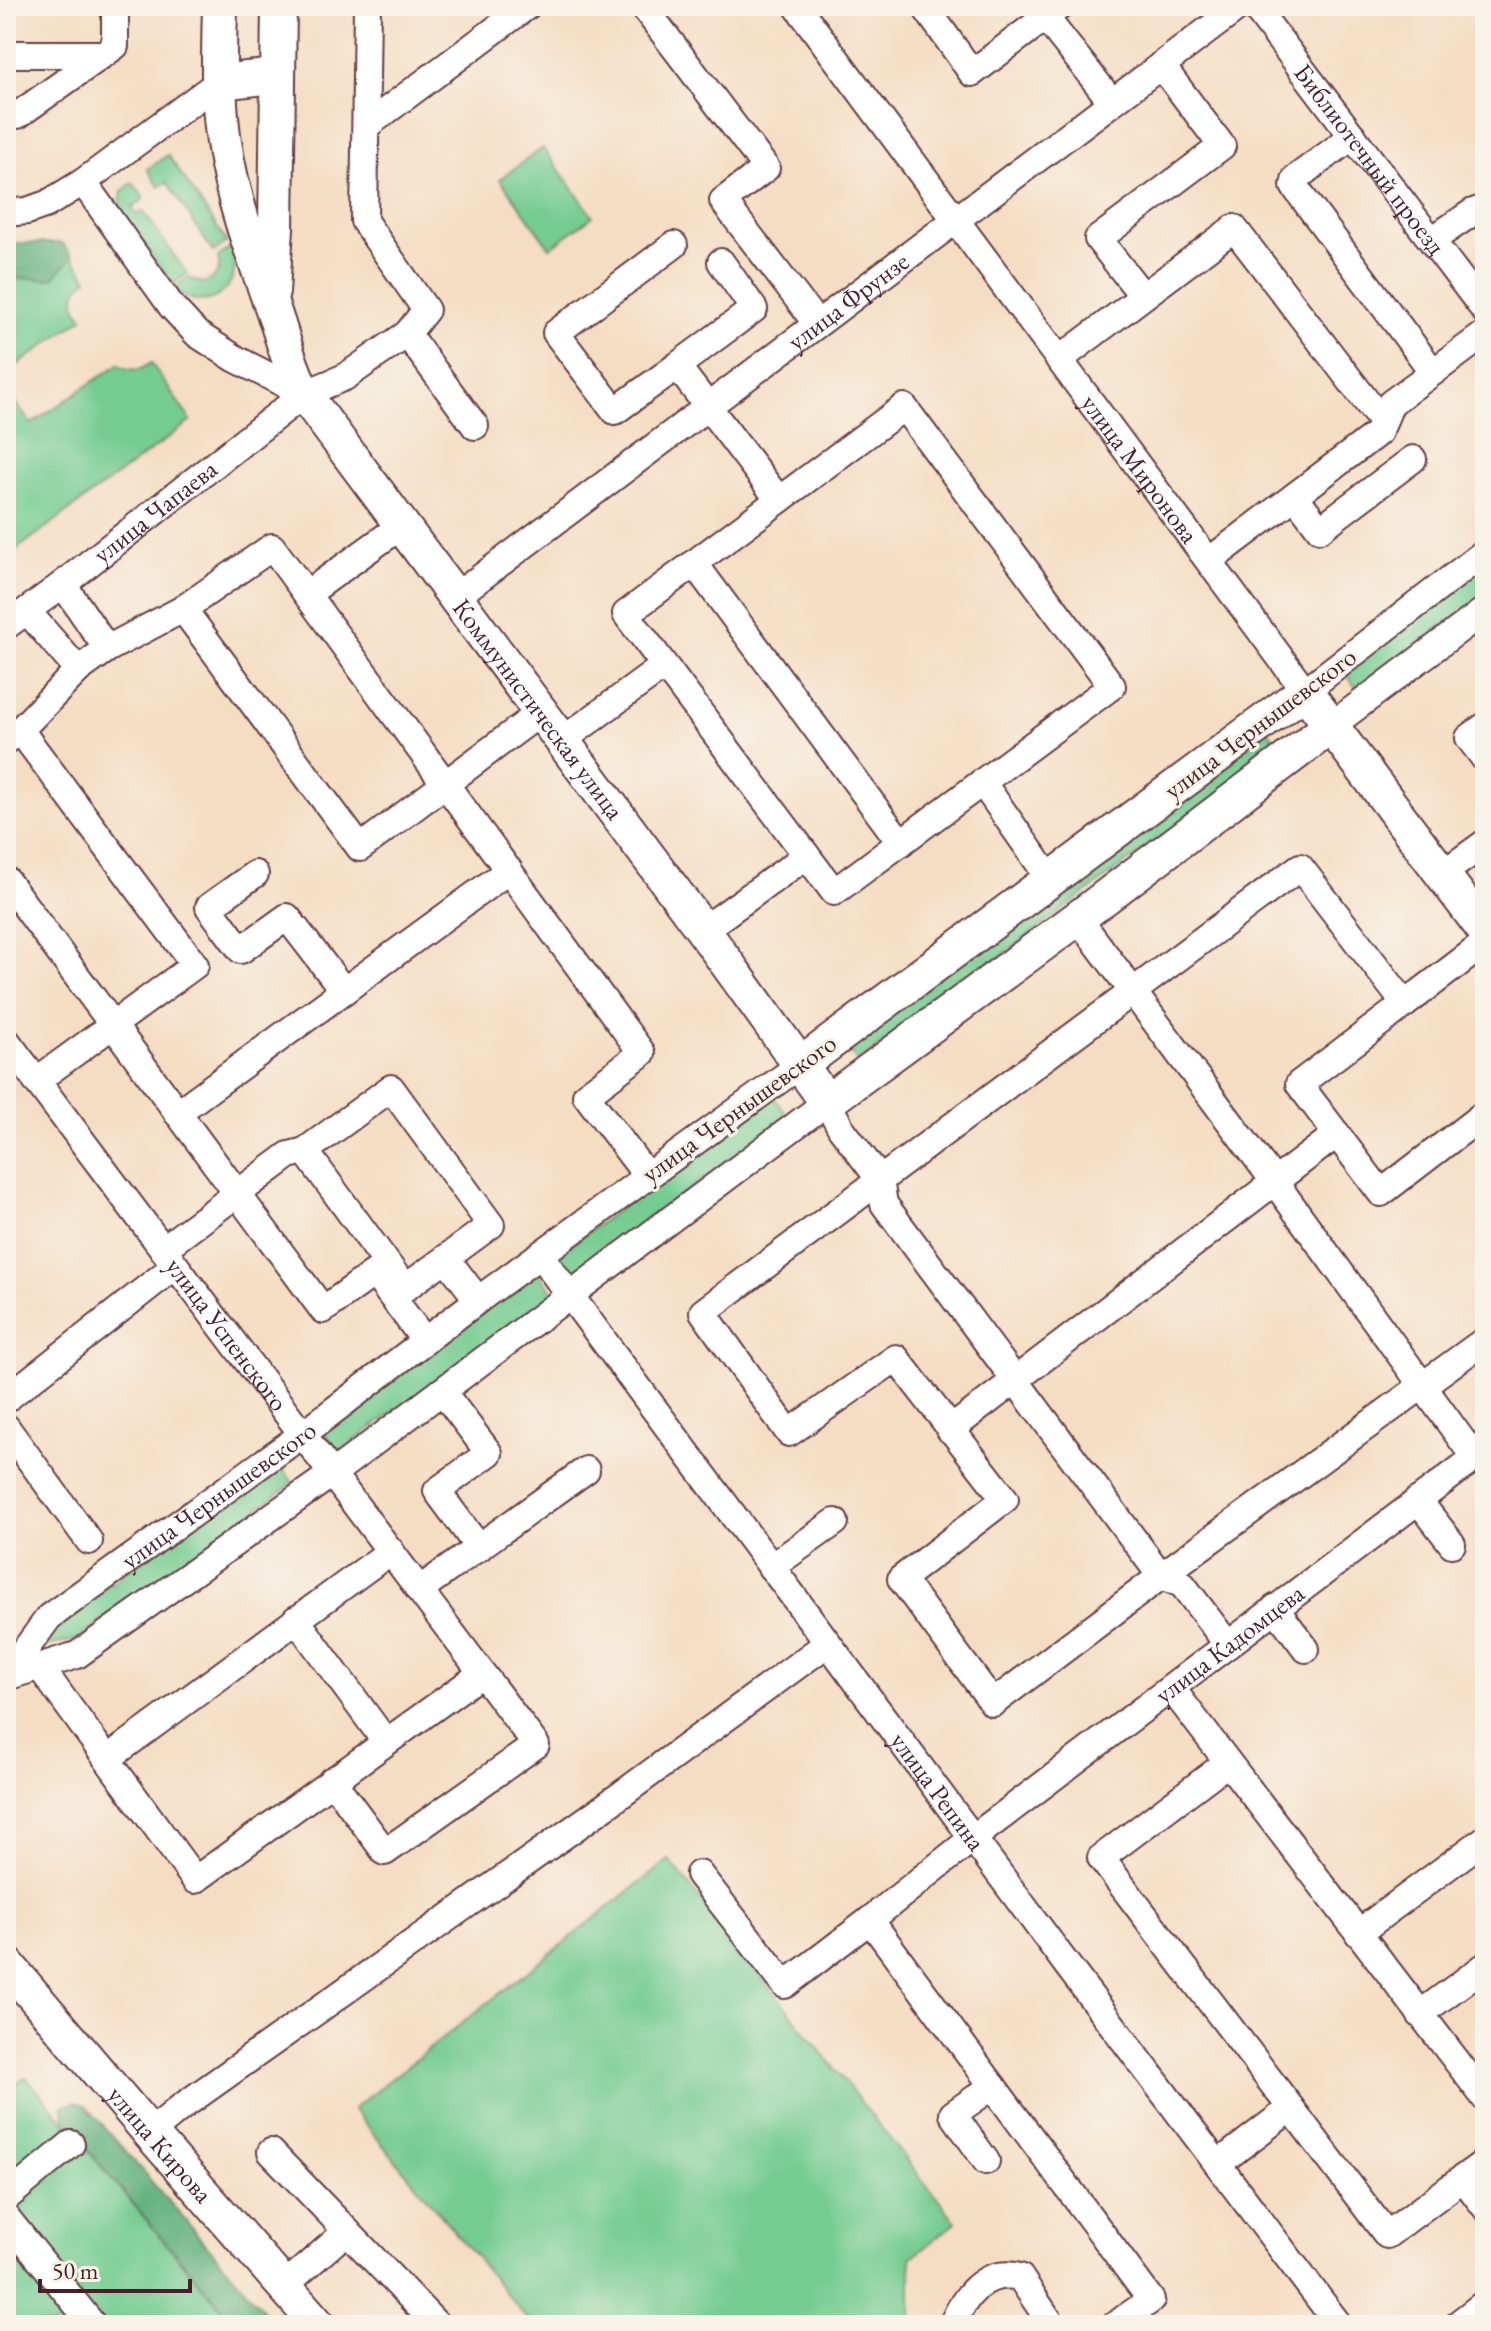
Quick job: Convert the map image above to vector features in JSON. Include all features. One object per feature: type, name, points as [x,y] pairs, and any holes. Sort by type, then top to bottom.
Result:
[{"type":"main road","name":"Коммунистическая улица","points":[[220,6],[219,82],[223,140],[235,198],[281,340],[304,394],[563,740],[827,1102]]},
{"type":"main road","name":"Коммунистическая улица","points":[[272,305],[279,6]]},
{"type":"main road","points":[[219,82],[276,76]]},
{"type":"main road","name":"улица Миронова","points":[[1305,691],[1485,931]]},
{"type":"main road","name":"улица Чернышевского","points":[[800,1065],[1305,691]]},
{"type":"main road","name":"улица Чернышевского","points":[[827,1102],[1078,918],[1331,726]]},
{"type":"main road","name":"улица Кирова","points":[[6,1963],[318,2325]]},
{"type":"main road","points":[[1463,2325],[1485,2308]]},
{"type":"street","points":[[6,115],[18,115],[115,46],[115,6]]},
{"type":"street","points":[[367,6],[364,221],[426,310],[407,334],[475,426]]},
{"type":"street","points":[[366,126],[527,6]]},
{"type":"street","points":[[643,6],[766,168],[723,201],[817,324]]},
{"type":"street","name":"улица Миронова","points":[[797,6],[1305,691]]},
{"type":"street","name":"улица Фрунзе","points":[[455,597],[1240,6]]},
{"type":"street","name":"Библиотечный проезд","points":[[1254,6],[1485,311]]},
{"type":"street","points":[[929,8],[972,73],[1052,12],[1112,102]]},
{"type":"street","points":[[6,54],[104,54]]},
{"type":"street","points":[[1143,296],[1098,239],[1222,146],[1161,65]]},
{"type":"street","points":[[6,213],[27,211],[47,204],[83,182],[219,82]]},
{"type":"street","points":[[1353,136],[1296,178],[1294,186],[1433,372]]},
{"type":"street","points":[[83,182],[172,307],[197,334],[236,359],[304,394]]},
{"type":"street","points":[[1432,240],[1473,212],[1485,208]]},
{"type":"street","points":[[1060,359],[1234,228],[1383,423]]},
{"type":"street","points":[[674,245],[556,333],[615,411],[754,309],[721,262]]},
{"type":"street","name":"улица Чапаева","points":[[16,618],[304,394],[345,377],[407,334]]},
{"type":"street","points":[[1209,561],[1379,432],[1391,403],[1485,334]]},
{"type":"street","points":[[677,366],[779,500]]},
{"type":"street","points":[[904,407],[1112,686],[834,892],[626,614],[779,500],[904,407]]},
{"type":"street","points":[[1295,496],[1320,529],[1413,459]]},
{"type":"street","points":[[307,594],[402,525]]},
{"type":"street","points":[[36,1081],[195,965],[13,736],[78,670],[107,649],[183,609],[272,547],[642,1053],[586,1095],[647,1176]]},
{"type":"street","name":"улица Чернышевского","points":[[1305,691],[1485,552]]},
{"type":"street","points":[[694,563],[901,843]]},
{"type":"street","points":[[63,584],[107,649]]},
{"type":"street","points":[[183,609],[360,848],[541,712]]},
{"type":"street","name":"улица Чернышевского","points":[[1331,726],[1485,610]]},
{"type":"street","points":[[16,618],[78,670]]},
{"type":"street","points":[[563,740],[664,666]]},
{"type":"street","points":[[1485,726],[1469,738],[1485,759]]},
{"type":"street","points":[[982,782],[1050,879]]},
{"type":"street","points":[[1442,874],[1485,843]]},
{"type":"street","points":[[703,930],[806,856]]},
{"type":"street","points":[[1405,1004],[1300,867],[703,1312],[789,1433],[896,1358],[1005,1499],[901,1579],[993,1703],[1161,1576],[1485,1340]]},
{"type":"street","points":[[177,1113],[509,870]]},
{"type":"street","points":[[255,874],[209,907],[241,950],[287,917],[344,991]]},
{"type":"street","points":[[6,880],[323,1310],[374,1273],[425,1341]]},
{"type":"street","points":[[1078,918],[1423,1386],[1480,1454]]},
{"type":"street","points":[[1485,943],[1299,1084],[1381,1193],[1485,1115]]},
{"type":"street","name":"улица Успенского","points":[[6,1040],[536,1745],[385,1852],[332,1780]]},
{"type":"street","name":"улица Чернышевского","points":[[6,1677],[49,1617],[303,1434],[478,1300],[800,1065]]},
{"type":"street","points":[[6,1399],[169,1258],[237,1194],[289,1155],[305,1151],[391,1088],[491,1225],[405,1288],[305,1151]]},
{"type":"street","points":[[827,1102],[841,1128],[880,1180],[884,1204],[1014,1381],[1161,1576],[1182,1584],[1228,1645]]},
{"type":"street","name":"улица Чернышевского","points":[[6,1677],[77,1655],[333,1473],[827,1102]]},
{"type":"street","points":[[950,1430],[1337,1134]]},
{"type":"street","name":"улица Репина","points":[[540,1255],[1339,2325]]},
{"type":"street","points":[[446,1258],[478,1300]]},
{"type":"street","points":[[442,1391],[489,1453],[437,1491],[479,1548]]},
{"type":"street","points":[[6,1427],[89,1541]]},
{"type":"street","name":"улица Кадомцева","points":[[699,1874],[785,1985],[973,1838],[1480,1454]]},
{"type":"street","points":[[419,1590],[586,1470]]},
{"type":"street","points":[[1418,1500],[1452,1544]]},
{"type":"street","points":[[771,1567],[835,1522]]},
{"type":"street","points":[[107,1759],[391,1551]]},
{"type":"street","points":[[1275,1608],[1306,1649]]},
{"type":"street","points":[[296,1619],[385,1741]]},
{"type":"street","points":[[150,2133],[180,2108],[607,1805],[828,1643]]},
{"type":"street","points":[[40,1667],[195,1880],[481,1674]]},
{"type":"street","points":[[1172,1689],[1485,2098]]},
{"type":"street","points":[[1227,1763],[1101,1858],[1387,2235],[1485,2162]]},
{"type":"street","points":[[1358,1933],[1485,1839]]},
{"type":"street","points":[[870,1920],[1151,2300],[1115,2325]]},
{"type":"street","points":[[1420,2014],[1485,1966]]},
{"type":"street","points":[[986,2161],[953,2114],[993,2086]]},
{"type":"street","points":[[1219,2163],[1291,2108]]},
{"type":"street","points":[[6,2198],[71,2144]]},
{"type":"street","points":[[271,2152],[437,2325]]},
{"type":"street","points":[[1463,2178],[1485,2207]]},
{"type":"street","points":[[6,2217],[93,2325]]},
{"type":"street","points":[[284,2286],[347,2231]]},
{"type":"street","points":[[952,2325],[970,2292],[996,2277],[1010,2275],[1020,2277],[1052,2325]]},
{"type":"green space","points":[[543,148],[593,216],[550,248],[500,179]]},
{"type":"green space","points":[[168,155],[227,242],[213,252],[167,182],[159,187],[147,169]]},
{"type":"green space","points":[[133,183],[144,199],[132,208],[137,215],[143,211],[187,274],[172,284],[119,208],[122,191]]},
{"type":"green space","points":[[6,243],[62,243],[88,279],[78,288],[75,297],[83,318],[6,373]]},
{"type":"green space","points":[[6,243],[62,243],[72,257],[52,279],[6,278]]},
{"type":"green space","points":[[232,247],[235,261],[233,274],[220,294],[198,301],[186,297],[175,287],[188,278],[202,283],[211,280],[218,270],[218,257]]},
{"type":"green space","points":[[151,363],[191,421],[6,557],[6,389],[31,424],[119,364],[135,370]]},
{"type":"green space","points":[[1485,562],[1485,595],[1357,689],[1342,668]]},
{"type":"green space","points":[[1266,728],[1281,748],[858,1062],[842,1041]]},
{"type":"green space","points":[[772,1095],[788,1116],[572,1276],[557,1255]]},
{"type":"green space","points":[[538,1272],[554,1293],[338,1453],[323,1431]]},
{"type":"green space","points":[[278,1462],[293,1483],[76,1640],[40,1647],[61,1619]]},
{"type":"green space","points":[[669,1860],[956,2222],[911,2258],[911,2315],[907,2325],[532,2325],[353,2109]]},
{"type":"green space","points":[[26,2077],[235,2325],[6,2325],[6,2091]]},
{"type":"green space","points":[[75,2102],[86,2106],[276,2325],[236,2325],[66,2124],[62,2107]]}]
